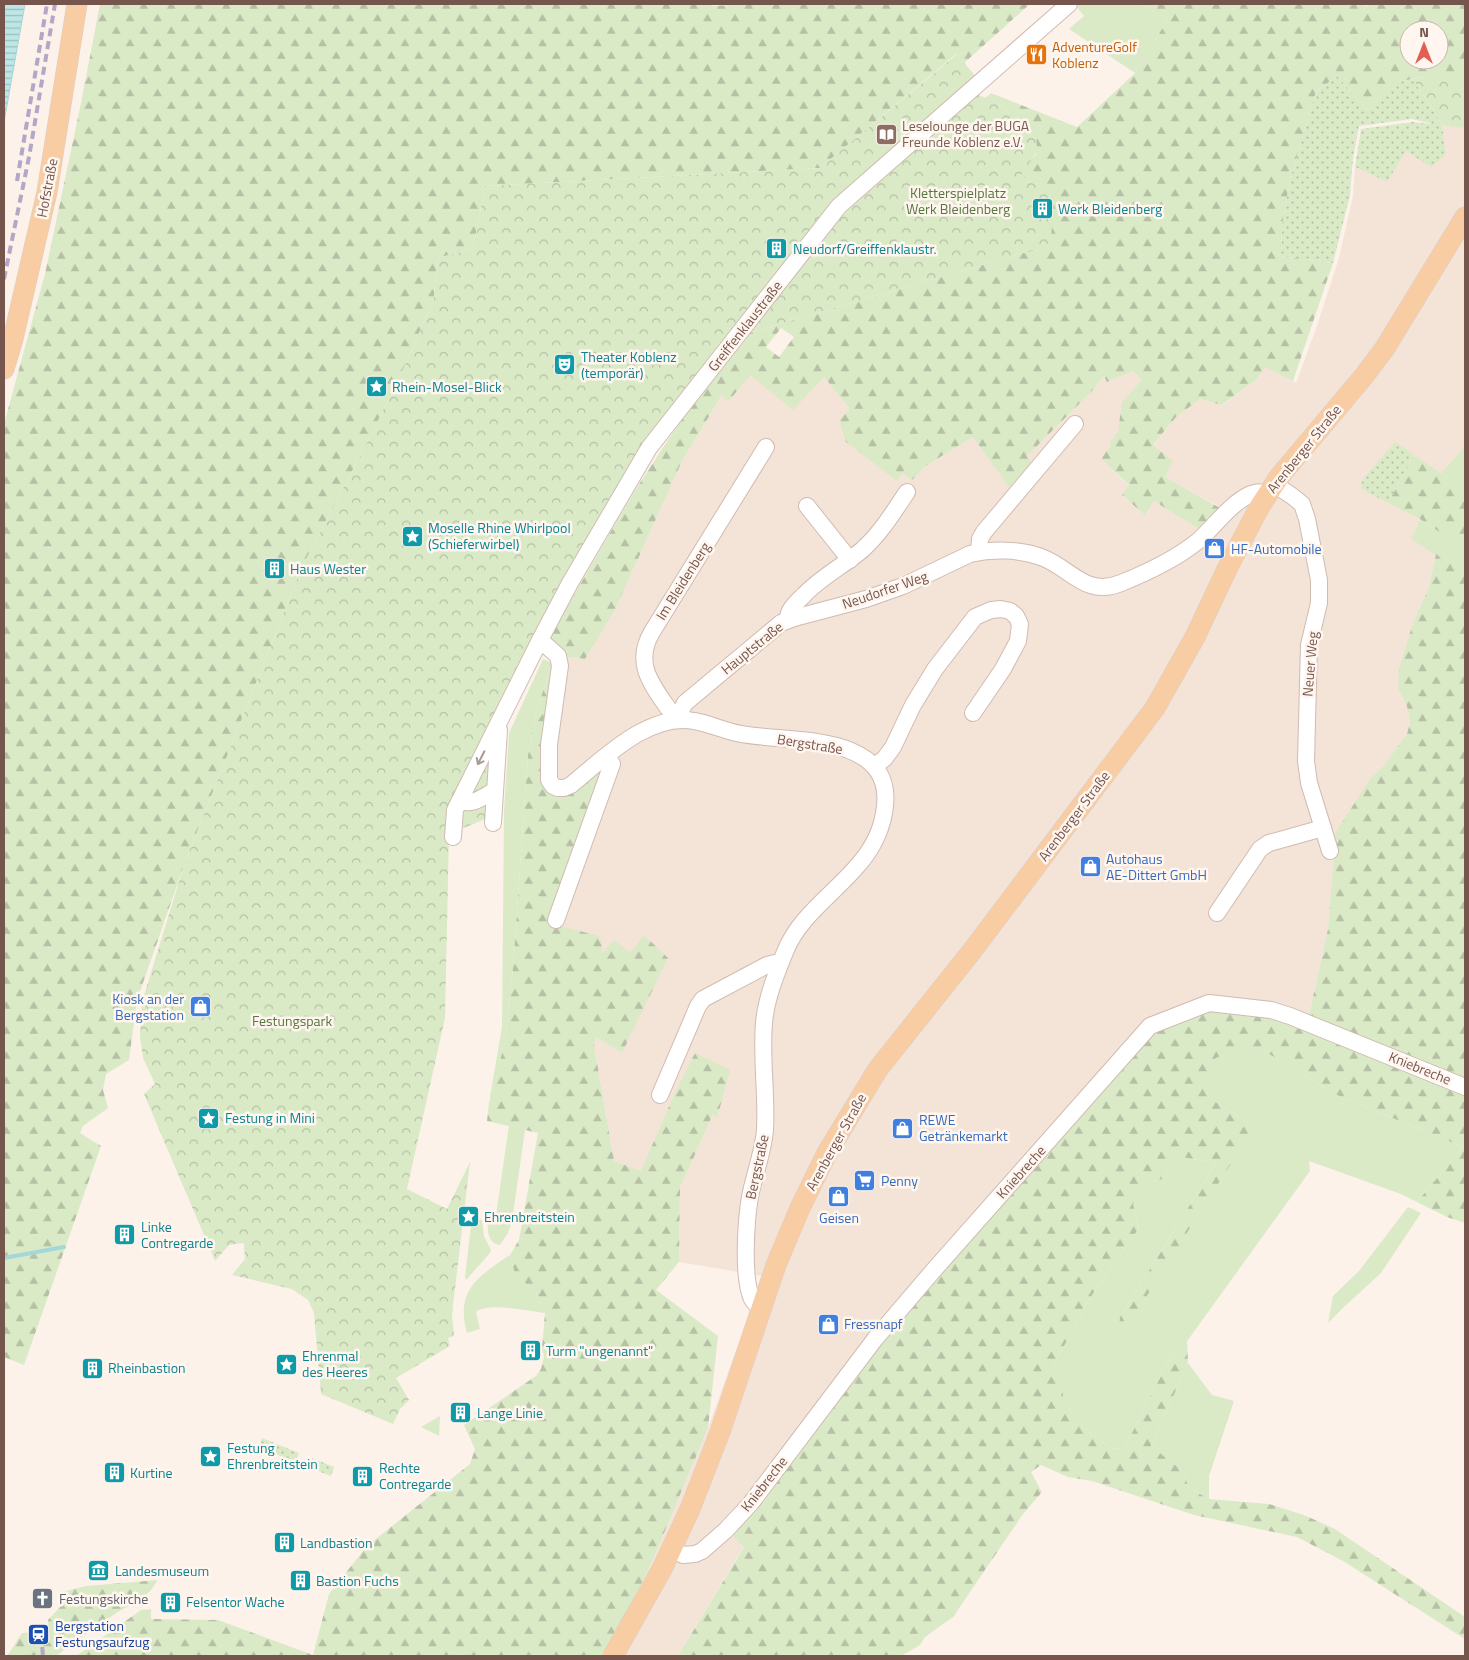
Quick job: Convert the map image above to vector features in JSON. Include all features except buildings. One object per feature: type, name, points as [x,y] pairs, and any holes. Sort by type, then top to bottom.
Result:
[{"type":"main road","name":"Hofstraße","points":[[4,370],[13,340],[47,192],[77,4]]},
{"type":"main road","name":"Arenberger Straße","points":[[613,1656],[672,1549],[690,1509],[720,1432],[776,1265],[800,1208],[827,1154],[861,1095],[1155,708],[1195,637],[1227,569],[1270,489],[1385,348],[1465,217]]},
{"type":"street","name":"Greiffenklaustraße","points":[[453,838],[454,816],[460,800],[502,714],[540,640],[649,448],[839,206],[1069,4]]},
{"type":"street","points":[[980,552],[980,539],[984,532],[1075,424]]},
{"type":"street","name":"Im Bleidenberg","points":[[676,720],[646,672],[643,658],[644,649],[652,632],[766,447]]},
{"type":"street","name":"Neudorfer Weg","points":[[788,620],[866,599],[903,586],[970,554],[980,552],[1006,551],[1025,553],[1053,562],[1083,583],[1100,586],[1114,585],[1176,556],[1187,549],[1235,505],[1250,494],[1270,489]]},
{"type":"street","name":"Neuer Weg","points":[[1270,489],[1292,496],[1302,504],[1307,518],[1319,580],[1319,603],[1309,645],[1306,761],[1309,783],[1330,851]]},
{"type":"street","name":"Hauptstraße","points":[[676,720],[685,703],[774,628],[788,620],[790,611],[809,589],[863,549],[882,528],[907,492]]},
{"type":"street","points":[[807,506],[850,560]]},
{"type":"street","points":[[875,766],[890,752],[956,629],[991,610],[1010,611],[1016,616],[1020,624],[1018,641],[974,713]]},
{"type":"street","name":"Bergstraße","points":[[540,640],[558,656],[560,666],[549,745],[549,780],[553,786],[564,788],[626,741],[664,722],[676,720],[695,721],[751,736],[826,744],[862,755],[875,766],[884,784],[886,793],[884,813],[870,849],[858,866],[798,928],[789,942],[780,964],[766,1014],[764,1035],[765,1130],[761,1154],[751,1188],[747,1218],[748,1282],[753,1301],[762,1307]]},
{"type":"street","name":"Greiffenklaustraße","points":[[493,823],[498,740],[502,714]]},
{"type":"street","points":[[556,920],[612,764],[607,756]]},
{"type":"street","points":[[460,800],[465,803],[471,803],[494,791]]},
{"type":"street","points":[[1217,913],[1260,850],[1269,843],[1323,828]]},
{"type":"street","points":[[660,1095],[698,1006],[703,999],[767,965],[780,964]]},
{"type":"street","name":"Kniebreche","points":[[672,1549],[683,1555],[695,1554],[702,1551],[726,1530],[750,1503],[875,1339],[933,1270],[1150,1026],[1209,1003],[1271,1010],[1465,1087]]},
{"type":"shaded area","points":[[1442,125],[1457,128],[1465,127],[1465,446],[1441,473],[1395,443],[1362,480],[1362,489],[1420,519],[1411,539],[1436,554],[1428,590],[1414,620],[1399,688],[1407,706],[1410,723],[1407,735],[1384,765],[1370,779],[1334,852],[1328,929],[1308,1020],[727,1532],[744,1546],[678,1656],[606,1656],[651,1564],[708,1428],[763,1276],[679,1262],[680,1188],[713,1114],[717,1118],[695,1053],[676,1090],[641,1172],[614,1161],[594,1045],[596,1036],[622,1053],[630,953],[602,954],[552,924],[575,792],[566,796],[552,794],[563,656],[585,659],[615,610],[682,461],[723,394],[728,402],[750,374],[824,377],[851,410],[897,480],[902,473],[912,480],[927,465],[973,437],[1027,456],[1095,388],[1104,376],[1108,382],[1133,370],[1142,380],[1123,402],[1118,432],[1109,443],[1111,445],[1101,459],[1129,486],[1122,496],[1146,514],[1154,501],[1222,508],[1164,477],[1153,446],[1176,417],[1200,399],[1223,405],[1256,380],[1265,366],[1296,383],[1339,258],[1353,196],[1355,167],[1387,182],[1406,151],[1446,154]]},
{"type":"green space","points":[[100,4],[708,4],[713,6],[747,4],[1030,4],[964,63],[956,54],[820,168],[485,186],[473,249],[437,258],[434,298],[407,361],[369,439],[302,567],[184,865],[137,1000],[129,1060],[106,1074],[103,1090],[108,1108],[83,1126],[80,1133],[101,1146],[24,1365],[4,1357],[4,424],[45,274]]},
{"type":"green space","points":[[1141,4],[1168,19],[1135,73],[1069,29],[1084,16],[1075,5]]},
{"type":"green space","points":[[1141,4],[1364,4],[1367,7],[1367,4],[1465,4],[1465,76],[1426,76],[1398,82],[1367,110],[1337,76],[1316,92],[1290,180],[1282,226],[1281,256],[1333,263],[1293,381],[1265,367],[1256,380],[1222,405],[1200,399],[1176,417],[1153,445],[1173,461],[1165,477],[1222,509],[1203,531],[1154,501],[1145,515],[1122,495],[1129,485],[1101,459],[1111,445],[1109,443],[1118,432],[1122,402],[1142,380],[1133,371],[1107,382],[1104,376],[1095,388],[1027,456],[1032,464],[1009,487],[973,437],[927,465],[912,480],[902,473],[897,481],[846,442],[839,420],[850,409],[824,377],[793,410],[750,375],[728,402],[722,395],[682,461],[615,610],[585,659],[563,656],[551,642],[550,636],[634,492],[662,449],[708,381],[749,333],[1023,253],[1039,250],[1046,191],[1021,176],[1024,167],[1036,155],[1036,139],[989,95],[991,93],[1077,127],[1135,73],[1168,19]],"holes":[[[781,328],[794,337],[779,357],[766,347]]]},
{"type":"green space","name":"Festungspark","points":[[957,54],[976,77],[880,164],[647,447],[494,720],[488,818],[449,834],[445,1018],[407,1189],[447,1209],[470,1162],[452,1314],[454,1336],[448,1338],[450,1346],[396,1378],[409,1400],[400,1409],[393,1424],[321,1394],[314,1313],[308,1300],[292,1289],[232,1275],[245,1259],[244,1244],[242,1243],[229,1245],[215,1261],[144,1094],[155,1084],[143,1058],[140,1037],[142,1002],[184,865],[302,567],[369,439],[407,361],[434,298],[437,258],[473,249],[485,186],[820,168]]},
{"type":"green space","points":[[1337,76],[1367,110],[1397,82],[1413,79],[1442,125],[1446,154],[1431,167],[1406,151],[1387,182],[1355,167],[1361,129],[1413,122],[1434,124],[1412,119],[1359,126],[1353,158],[1350,195],[1333,263],[1281,256],[1282,226],[1290,180],[1316,92]]},
{"type":"green space","points":[[1426,76],[1465,76],[1465,127],[1457,128],[1442,125],[1413,79]]},
{"type":"green space","name":"Kletterspielplatz Werk Bleidenberg","points":[[977,94],[985,98],[989,95],[1036,139],[1035,155],[1021,176],[1046,191],[1053,206],[1051,241],[1039,250],[1023,253],[749,333],[843,215]]},
{"type":"green space","points":[[1395,442],[1414,455],[1388,503],[1361,489],[1362,480]]},
{"type":"green space","points":[[1465,446],[1465,493],[1441,473]]},
{"type":"green space","points":[[1414,455],[1441,473],[1465,493],[1465,549],[1420,519],[1388,503]]},
{"type":"green space","points":[[1420,519],[1465,549],[1465,574],[1411,539]]},
{"type":"green space","points":[[1436,554],[1465,574],[1465,1223],[1447,1217],[1417,1202],[1463,1147],[1337,1095],[1264,1051],[1244,1046],[1216,1058],[1203,1080],[1214,1101],[1250,1124],[1253,1129],[1124,1332],[1119,1328],[1120,1317],[1216,1163],[1176,1156],[1162,1179],[1145,1185],[1133,1204],[1139,1228],[1092,1295],[1053,1366],[1063,1377],[1063,1401],[1083,1427],[1111,1448],[1124,1449],[1171,1355],[1187,1342],[1188,1363],[1151,1446],[1183,1471],[1189,1488],[1209,1499],[1269,1504],[1304,1515],[1335,1529],[1465,1617],[1465,1639],[1343,1561],[1297,1537],[1194,1515],[1092,1481],[1068,1477],[1041,1465],[1031,1472],[1042,1492],[1023,1514],[953,1617],[925,1637],[920,1645],[901,1656],[678,1656],[744,1547],[727,1531],[880,1341],[1153,1031],[1211,1009],[1308,1020],[1328,929],[1334,835],[1370,779],[1384,765],[1407,734],[1410,723],[1407,706],[1398,688],[1399,669],[1414,620],[1428,590]]},
{"type":"green space","points":[[543,659],[552,663],[536,713],[528,755],[513,968],[505,1042],[490,1097],[502,1027],[504,812],[509,733]]},
{"type":"green space","points":[[552,663],[554,675],[552,794],[560,796],[575,791],[607,764],[552,924],[599,936],[602,944],[602,953],[614,940],[630,953],[644,935],[668,958],[622,1053],[596,1037],[594,1045],[614,1161],[641,1171],[676,1090],[695,1053],[730,1070],[717,1118],[713,1114],[680,1188],[679,1262],[656,1290],[718,1336],[708,1428],[651,1564],[606,1656],[76,1656],[141,1610],[151,1609],[151,1619],[218,1620],[313,1655],[329,1594],[367,1546],[470,1464],[475,1449],[464,1425],[536,1376],[541,1369],[544,1357],[542,1348],[545,1313],[536,1293],[515,1274],[510,1255],[519,1240],[538,1133],[487,1121],[489,1103],[505,1042],[513,968],[528,755],[536,713]]},
{"type":"green space","points":[[1244,1046],[1264,1051],[1337,1095],[1463,1147],[1417,1202],[1401,1194],[1309,1161],[1310,1171],[1185,1344],[1171,1355],[1124,1449],[1111,1448],[1083,1427],[1063,1401],[1063,1377],[1053,1366],[1092,1295],[1139,1228],[1133,1204],[1145,1184],[1162,1179],[1176,1156],[1216,1163],[1120,1317],[1124,1332],[1197,1216],[1250,1124],[1214,1101],[1203,1080],[1216,1058]]},
{"type":"green space","points":[[509,1125],[525,1130],[512,1221],[508,1233],[500,1245],[491,1240],[488,1233],[488,1221],[495,1222]]},
{"type":"green space","points":[[1408,1207],[1421,1213],[1381,1273],[1328,1323],[1333,1296],[1359,1271]]},
{"type":"green space","points":[[472,1217],[482,1220],[484,1236],[491,1250],[466,1280],[465,1277]]},
{"type":"green space","points":[[510,1255],[515,1274],[536,1293],[545,1313],[499,1307],[482,1309],[476,1312],[480,1329],[467,1333],[464,1306],[467,1295],[479,1278]]},
{"type":"green space","points":[[1188,1363],[1212,1395],[1234,1401],[1209,1476],[1209,1499],[1189,1488],[1183,1471],[1151,1446]]},
{"type":"green space","points":[[440,1416],[439,1436],[421,1427]]},
{"type":"green space","points":[[262,1438],[299,1453],[295,1462],[259,1447]]},
{"type":"green space","points":[[312,1458],[334,1467],[331,1476],[308,1467]]},
{"type":"green space","points":[[158,1580],[141,1600],[121,1610],[56,1656],[7,1656],[22,1633],[34,1632],[35,1642],[49,1641],[48,1620],[61,1606],[58,1593],[86,1586]]},
{"type":"water","points":[[4,4],[25,4],[4,122]]},
{"type":"waterway","points":[[4,1258],[64,1247]]},
{"type":"railway","points":[[17,181],[47,4]]},
{"type":"railway","points":[[4,279],[29,157],[55,4]]},
{"type":"railway","points":[[41,1634],[43,1656]]},
{"type":"place","name":"AdventureGolf Koblenz","points":[[1036,55]]},
{"type":"place","name":"Leselounge der BUGA Freunde Koblenz e.V.","points":[[886,134]]},
{"type":"place","name":"Werk Bleidenberg","points":[[1042,209]]},
{"type":"place","name":"Neudorf/Greiffenklaustr.","points":[[777,249]]},
{"type":"place","name":"Theater Koblenz (temporär)","points":[[565,365]]},
{"type":"place","name":"Rhein-Mosel-Blick","points":[[376,387]]},
{"type":"place","name":"Moselle Rhine Whirlpool (Schieferwirbel)","points":[[412,536]]},
{"type":"place","name":"HF-Automobile","points":[[1215,549]]},
{"type":"place","name":"Haus Wester","points":[[274,569]]},
{"type":"place","name":"Autohaus AE-Dittert GmbH","points":[[1090,867]]},
{"type":"place","name":"Kiosk an der Bergstation","points":[[200,1007]]},
{"type":"place","name":"Festung in Mini","points":[[209,1118]]},
{"type":"place","name":"REWE Getränkemarkt","points":[[903,1128]]},
{"type":"place","name":"Penny","points":[[865,1181]]},
{"type":"place","name":"Geisen","points":[[839,1196]]},
{"type":"place","name":"Ehrenbreitstein","points":[[468,1217]]},
{"type":"place","name":"Linke Contregarde","points":[[125,1235]]},
{"type":"place","name":"Fressnapf","points":[[828,1324]]},
{"type":"place","name":"Turm \"ungenannt\"","points":[[530,1351]]},
{"type":"place","name":"Ehrenmal des Heeres","points":[[286,1364]]},
{"type":"place","name":"Rheinbastion","points":[[92,1368]]},
{"type":"place","name":"Lange Linie","points":[[461,1413]]},
{"type":"place","name":"Festung Ehrenbreitstein","points":[[211,1456]]},
{"type":"place","name":"Kurtine","points":[[114,1473]]},
{"type":"place","name":"Rechte Contregarde","points":[[363,1476]]},
{"type":"place","name":"Landbastion","points":[[284,1543]]},
{"type":"place","name":"Landesmuseum","points":[[99,1571]]},
{"type":"place","name":"Bastion Fuchs","points":[[300,1581]]},
{"type":"place","name":"Festungskirche","points":[[43,1599]]},
{"type":"place","name":"Felsentor Wache","points":[[170,1602]]},
{"type":"place","name":"Bergstation Festungsaufzug","points":[[39,1634]]}]
